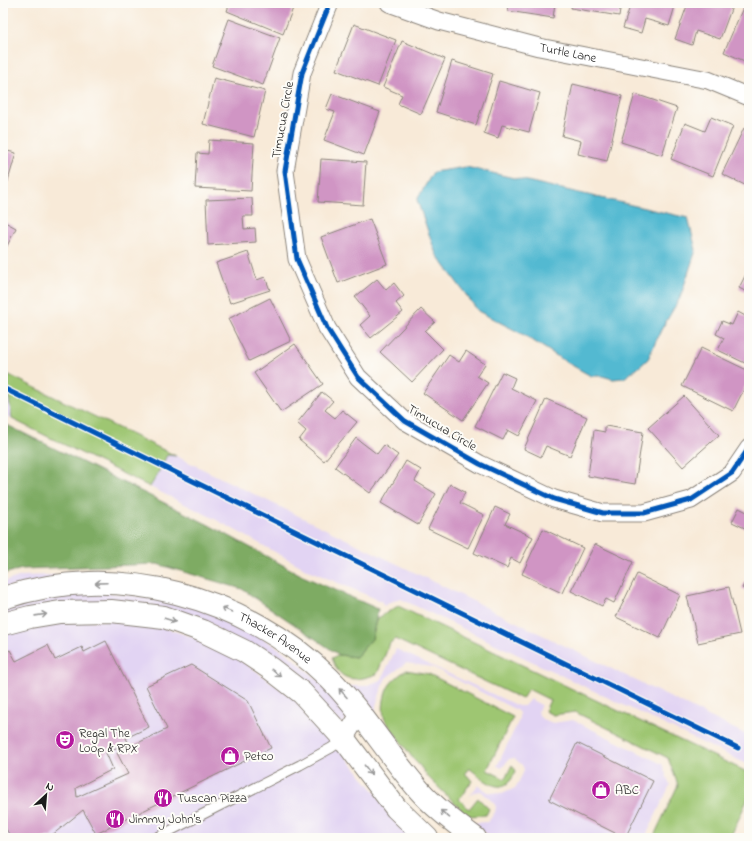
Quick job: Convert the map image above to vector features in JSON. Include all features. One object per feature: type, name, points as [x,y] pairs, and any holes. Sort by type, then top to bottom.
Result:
[{"type":"street","name":"Timucua Circle","points":[[330,3],[302,73],[285,171],[297,260],[327,328],[358,377],[405,421],[480,464],[554,499],[603,513],[644,513],[691,500],[732,473],[749,448]]},
{"type":"street","name":"Turtle Lane","points":[[389,3],[438,21],[539,47],[708,80],[749,97]]},
{"type":"street","name":"Thacker Avenue","points":[[3,598],[22,591],[59,585],[106,582],[165,589],[204,601],[250,620],[293,647],[329,678],[360,713],[421,791],[441,811],[475,838]]},
{"type":"street","name":"Thacker Avenue","points":[[3,624],[30,617],[60,612],[111,611],[164,617],[210,634],[244,651],[271,669],[302,693],[344,739],[396,808],[427,838]]},
{"type":"street","points":[[344,739],[360,713]]},
{"type":"lane","points":[[156,838],[332,748],[344,739]]},
{"type":"shaded area","points":[[3,372],[5,373],[12,419],[3,414]]},
{"type":"shaded area","points":[[167,455],[176,456],[749,736],[749,765],[401,599],[397,599],[384,606],[381,601],[308,570],[211,517],[150,487]]},
{"type":"shaded area","points":[[85,574],[3,588],[3,582],[22,576]]},
{"type":"shaded area","points":[[105,592],[163,599],[201,609],[246,628],[288,654],[323,685],[349,714],[343,724],[208,622],[3,615],[3,607],[23,600]]},
{"type":"shaded area","points":[[110,620],[161,627],[199,639],[239,659],[296,700],[333,741],[413,838],[3,838],[3,634],[60,622]]},
{"type":"shaded area","points":[[396,649],[518,706],[524,706],[530,699],[541,705],[538,711],[542,719],[553,723],[573,720],[662,764],[670,785],[645,838],[492,838],[471,823],[488,822],[495,812],[496,807],[494,803],[481,791],[474,792],[469,797],[478,785],[488,792],[502,794],[515,788],[523,773],[524,769],[522,765],[514,758],[509,759],[502,768],[497,766],[519,720],[519,713],[516,710],[432,667],[406,663],[386,678],[376,705],[375,713],[377,720],[371,712],[372,709],[366,705],[349,686],[365,686],[381,680]]},
{"type":"green space","points":[[5,373],[176,456],[167,455],[150,487],[12,419]]},
{"type":"green space","points":[[3,423],[207,524],[305,577],[378,609],[372,639],[356,657],[339,655],[242,589],[157,564],[22,569],[3,574]]},
{"type":"green space","points":[[398,606],[749,773],[749,796],[730,838],[653,838],[678,785],[668,758],[575,712],[553,715],[545,711],[550,700],[528,689],[522,699],[395,639],[390,643],[377,674],[353,679],[340,673],[332,658],[339,655],[356,657],[372,639],[378,618]]},
{"type":"green space","points":[[406,670],[429,674],[513,717],[487,770],[505,779],[512,765],[516,771],[511,780],[506,785],[500,786],[488,782],[469,768],[465,773],[472,781],[459,799],[469,809],[478,798],[489,809],[486,815],[468,816],[428,777],[385,720],[383,706],[389,686]]},
{"type":"water","points":[[466,167],[688,218],[696,250],[680,298],[661,330],[648,359],[624,378],[613,379],[602,376],[591,376],[524,335],[478,311],[436,254],[417,200],[433,172]]},
{"type":"building","points":[[230,3],[295,3],[283,34],[227,11]]},
{"type":"building","points":[[509,3],[555,3],[553,18],[508,11]]},
{"type":"building","points":[[572,3],[621,3],[619,16],[571,8]]},
{"type":"building","points":[[631,3],[676,3],[669,26],[645,19],[641,33],[623,28]]},
{"type":"building","points":[[688,3],[733,4],[720,39],[696,31],[692,45],[675,39]]},
{"type":"building","points":[[745,3],[749,3],[749,63],[724,52]]},
{"type":"building","points":[[229,19],[280,38],[263,85],[212,66]]},
{"type":"building","points":[[354,24],[396,40],[378,86],[336,70]]},
{"type":"building","points":[[402,41],[445,59],[421,114],[398,104],[402,95],[383,87]]},
{"type":"building","points":[[452,61],[493,74],[476,125],[436,112]]},
{"type":"building","points":[[214,78],[265,91],[254,137],[203,124]]},
{"type":"building","points":[[499,81],[540,93],[529,132],[502,125],[498,138],[484,133]]},
{"type":"building","points":[[573,84],[622,96],[607,161],[578,154],[581,141],[562,136]]},
{"type":"building","points":[[332,94],[380,112],[364,155],[324,140],[335,112],[326,109]]},
{"type":"building","points":[[635,94],[677,108],[662,155],[621,142]]},
{"type":"building","points":[[711,117],[733,126],[713,176],[671,159],[685,123],[705,131]]},
{"type":"building","points":[[744,128],[749,130],[749,187],[722,174]]},
{"type":"building","points":[[209,140],[254,143],[251,191],[195,188],[197,153],[208,154]]},
{"type":"building","points":[[3,150],[16,153],[3,198]]},
{"type":"building","points":[[321,159],[366,162],[363,205],[318,202]]},
{"type":"building","points":[[252,198],[253,216],[243,216],[244,229],[255,228],[256,242],[208,245],[206,200]]},
{"type":"building","points":[[370,219],[387,264],[338,283],[321,237]]},
{"type":"building","points":[[3,221],[16,228],[3,254]]},
{"type":"building","points":[[248,252],[257,280],[265,277],[270,290],[230,303],[216,263]]},
{"type":"building","points":[[749,268],[749,293],[739,288]]},
{"type":"building","points":[[377,279],[386,290],[394,283],[404,296],[396,303],[403,312],[371,338],[360,325],[370,316],[355,297]]},
{"type":"building","points":[[270,298],[291,341],[249,361],[228,319]]},
{"type":"building","points":[[421,309],[435,322],[425,331],[443,349],[412,382],[380,352]]},
{"type":"building","points":[[738,312],[749,318],[749,365],[718,350],[724,338],[716,334],[722,321],[732,325]]},
{"type":"building","points":[[295,344],[323,384],[281,412],[254,373]]},
{"type":"building","points":[[701,348],[749,371],[749,379],[733,411],[682,386]]},
{"type":"building","points":[[466,351],[485,364],[477,376],[488,383],[463,420],[423,393],[449,355],[459,362]]},
{"type":"building","points":[[502,372],[515,378],[511,388],[537,401],[519,436],[508,430],[503,440],[475,426]]},
{"type":"building","points":[[322,392],[333,401],[325,410],[335,418],[342,410],[357,422],[324,461],[299,440],[306,431],[297,423]]},
{"type":"building","points":[[684,396],[719,435],[683,467],[648,428]]},
{"type":"building","points":[[546,399],[587,417],[570,456],[546,446],[541,457],[524,449]]},
{"type":"building","points":[[605,426],[643,432],[635,484],[588,476],[594,430],[605,432]]},
{"type":"building","points":[[356,438],[377,454],[384,445],[398,455],[370,493],[335,467]]},
{"type":"building","points":[[406,461],[421,470],[415,481],[436,494],[418,525],[381,503]]},
{"type":"building","points":[[450,484],[465,492],[460,503],[484,515],[468,548],[428,529]]},
{"type":"building","points":[[495,507],[510,514],[505,524],[533,537],[520,563],[511,558],[507,568],[474,553]]},
{"type":"building","points":[[739,508],[749,513],[749,530],[732,522]]},
{"type":"building","points":[[543,529],[583,548],[562,593],[522,574]]},
{"type":"building","points":[[595,544],[633,562],[614,603],[606,599],[602,606],[571,591]]},
{"type":"building","points":[[637,574],[680,595],[660,638],[616,617]]},
{"type":"building","points":[[748,577],[749,578],[749,592],[742,588]]},
{"type":"building","points":[[729,587],[740,634],[698,643],[687,596]]},
{"type":"building","points":[[106,641],[149,727],[126,738],[128,742],[106,753],[113,769],[76,788],[77,797],[128,774],[117,753],[167,729],[146,686],[191,665],[248,701],[271,748],[96,834],[83,810],[51,836],[42,838],[7,838],[10,836],[3,823],[3,654],[10,650],[16,661],[48,645],[55,660],[82,647],[84,652]]},
{"type":"building","name":"ABC","points":[[577,743],[653,781],[625,838],[549,800]]},
{"type":"cycle path","points":[[330,3],[302,73],[285,171],[297,259],[327,328],[358,377],[405,421],[480,464],[554,499],[603,513],[644,513],[691,500],[732,473],[749,448]]},
{"type":"cycle path","points":[[3,388],[738,748]]},
{"type":"place","name":"Regal The Loop & RPX","points":[[65,740]]},
{"type":"place","name":"Petco","points":[[230,756]]},
{"type":"place","name":"ABC","points":[[601,790]]},
{"type":"place","name":"Tuscan Pizza","points":[[163,798]]},
{"type":"place","name":"Jimmy John's","points":[[115,819]]}]
